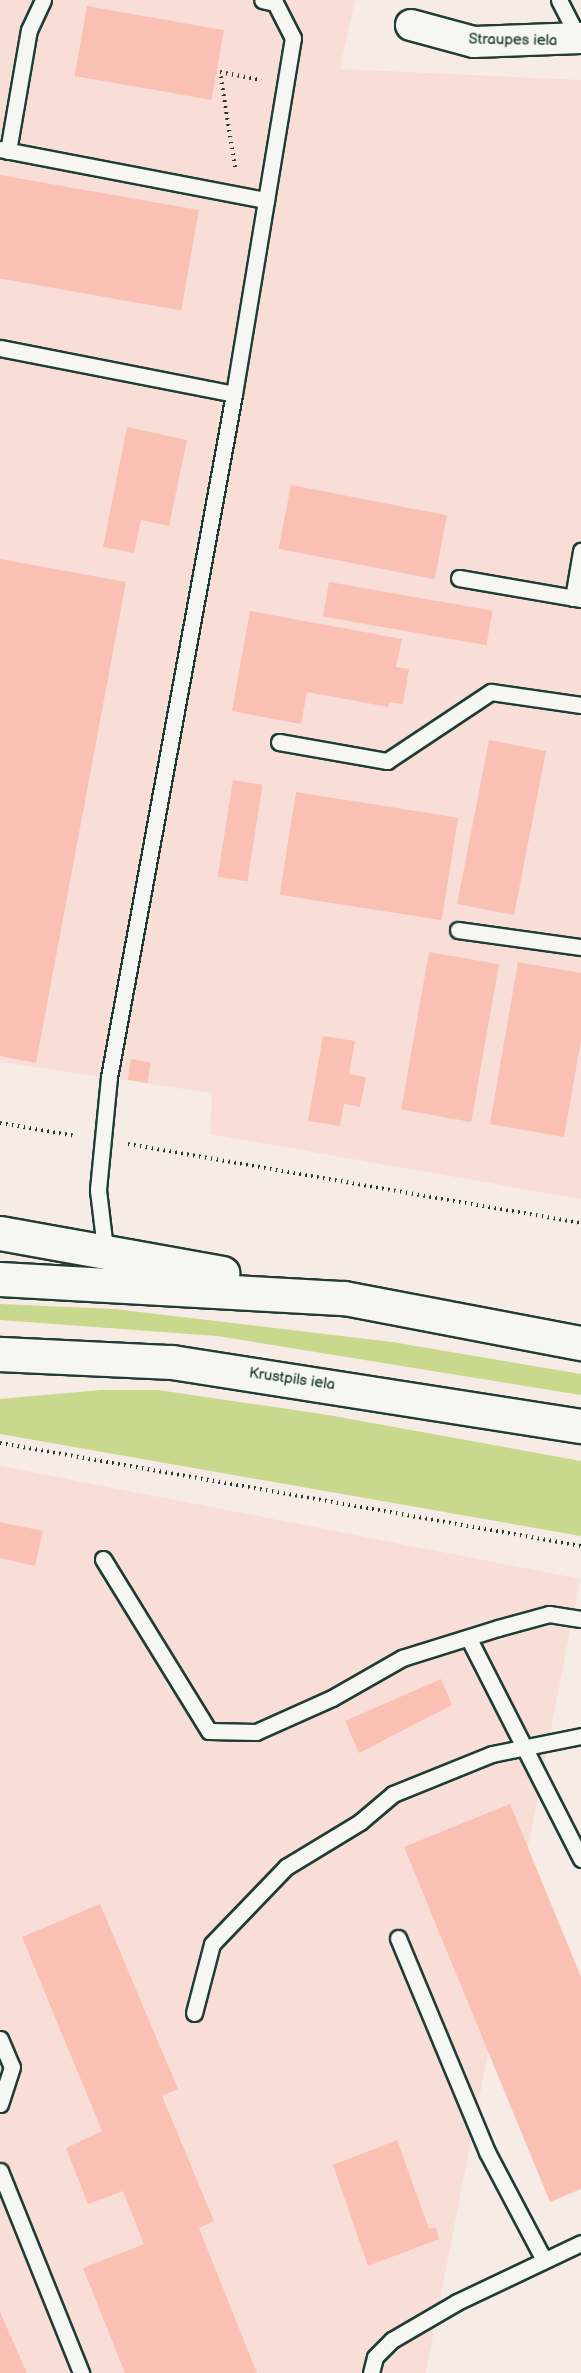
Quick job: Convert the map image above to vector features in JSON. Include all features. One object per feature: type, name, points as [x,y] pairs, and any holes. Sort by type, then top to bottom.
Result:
[{"type":"main road","points":[[0,1233],[105,1249],[581,1343]]},
{"type":"main road","points":[[0,1279],[344,1298]]},
{"type":"main road","name":"Krustpils iela","points":[[0,1354],[34,1360],[172,1362],[581,1426]]},
{"type":"main road","points":[[0,1371],[34,1360]]},
{"type":"street","name":"Straupes iela","points":[[411,25],[474,42],[580,38]]},
{"type":"lane","points":[[43,0],[29,30],[4,150],[266,200]]},
{"type":"lane","points":[[105,1249],[98,1190],[102,1140],[234,394],[293,38],[275,3],[262,0]]},
{"type":"lane","points":[[559,0],[580,38]]},
{"type":"lane","points":[[0,348],[234,394]]},
{"type":"lane","points":[[459,578],[577,598],[581,551]]},
{"type":"lane","points":[[279,742],[387,761],[491,692],[581,705]]},
{"type":"lane","points":[[458,930],[581,947]]},
{"type":"lane","points":[[103,1559],[209,1731],[256,1732],[332,1698],[402,1658],[549,1614],[581,1619]]},
{"type":"lane","points":[[469,1639],[527,1745],[581,1859]]},
{"type":"lane","points":[[194,2013],[212,1944],[286,1867],[360,1822],[393,1794],[527,1745],[581,1736]]},
{"type":"lane","points":[[398,1938],[488,2152],[544,2260]]},
{"type":"lane","points":[[0,2039],[12,2067],[0,2104]]},
{"type":"lane","points":[[0,2171],[81,2373]]},
{"type":"lane","points":[[371,2373],[375,2357],[392,2340],[581,2243]]},
{"type":"path","points":[[240,195],[220,72],[285,84]]},
{"type":"path","points":[[0,1123],[581,1223]]},
{"type":"path","points":[[0,1443],[581,1546]]},
{"type":"shaded area","points":[[0,0],[355,0],[340,69],[581,80],[581,1199],[210,1134],[212,1093],[0,1062]]},
{"type":"shaded area","points":[[0,1466],[580,1579],[426,2373],[0,2373]]},
{"type":"green space","points":[[0,1304],[114,1309],[392,1342],[581,1374],[581,1395],[217,1336],[0,1320]]},
{"type":"green space","points":[[101,1390],[158,1390],[328,1415],[581,1461],[581,1536],[0,1434],[0,1399]]},
{"type":"building","points":[[87,6],[224,30],[212,100],[75,76]]},
{"type":"building","points":[[0,175],[199,210],[181,311],[0,279]]},
{"type":"building","points":[[127,427],[187,440],[169,526],[141,520],[134,553],[103,547]]},
{"type":"building","points":[[291,485],[447,515],[435,579],[279,549]]},
{"type":"building","points":[[0,559],[126,582],[36,1063],[0,1056]]},
{"type":"building","points":[[329,582],[492,611],[486,645],[323,616]]},
{"type":"building","points":[[250,611],[402,639],[396,667],[409,669],[403,704],[389,702],[388,707],[307,692],[301,724],[232,711]]},
{"type":"building","points":[[489,740],[546,751],[514,915],[457,904]]},
{"type":"building","points":[[233,780],[263,785],[247,881],[218,877]]},
{"type":"building","points":[[296,792],[458,818],[442,920],[280,895]]},
{"type":"building","points":[[429,952],[499,964],[471,1122],[401,1110]]},
{"type":"building","points":[[518,962],[581,973],[581,1040],[564,1137],[490,1124]]},
{"type":"building","points":[[323,1036],[355,1041],[349,1074],[366,1077],[360,1107],[344,1104],[340,1126],[308,1121]]},
{"type":"building","points":[[131,1059],[151,1062],[147,1083],[128,1080]]},
{"type":"building","points":[[0,1522],[43,1531],[35,1566],[0,1558]]},
{"type":"building","points":[[441,1679],[452,1705],[359,1753],[345,1721]]},
{"type":"building","points":[[510,1804],[581,1977],[581,2189],[550,2202],[404,1847]]},
{"type":"building","points":[[100,1904],[178,2089],[162,2096],[214,2221],[199,2228],[257,2373],[125,2373],[83,2268],[144,2244],[123,2191],[88,2204],[66,2148],[102,2131],[22,1937]]},
{"type":"building","points":[[397,2140],[429,2229],[436,2227],[439,2239],[368,2266],[333,2165]]},
{"type":"building","points":[[0,2312],[27,2373],[0,2373]]}]
